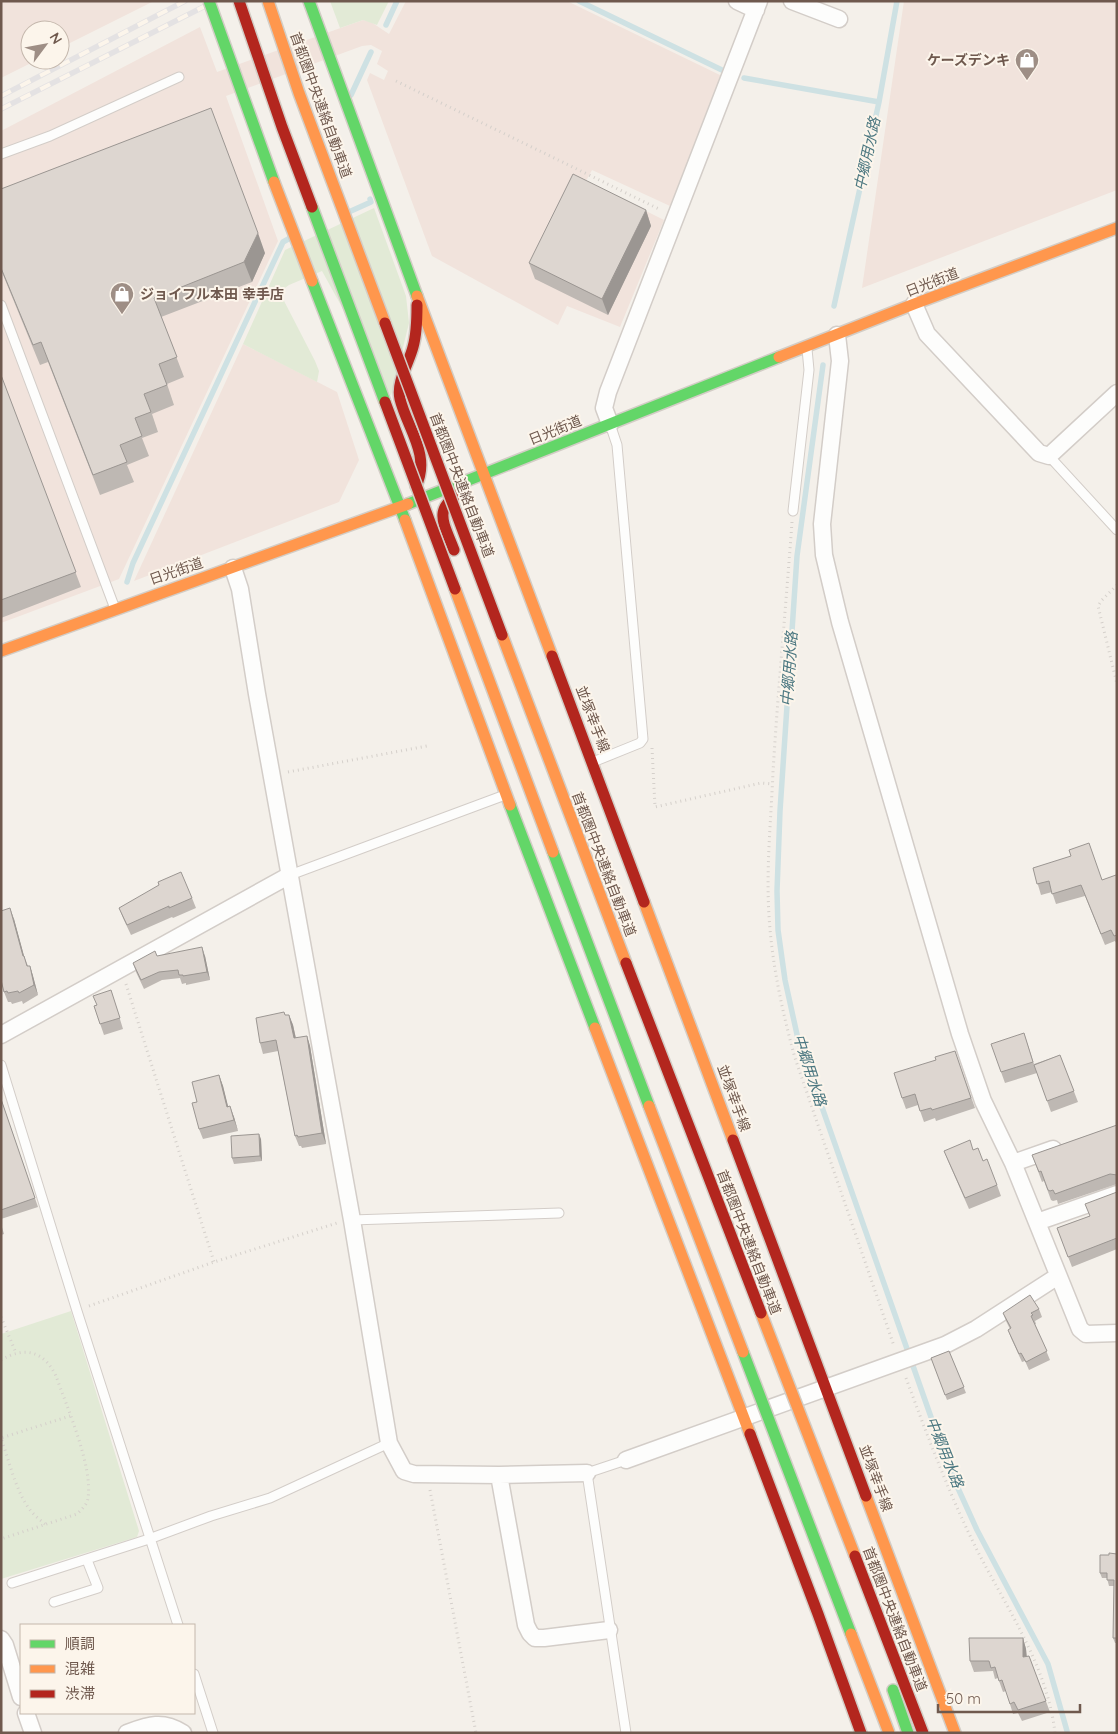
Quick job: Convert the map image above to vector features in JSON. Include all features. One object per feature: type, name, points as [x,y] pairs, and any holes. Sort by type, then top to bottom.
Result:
[{"type":"main road","points":[[209,1],[253,126],[400,507],[506,795],[861,1733]]},
{"type":"main road","points":[[239,1],[285,136],[546,833],[889,1733]]},
{"type":"main road","name":"首都圏中央連絡自動車道","points":[[268,1],[299,93],[579,840],[923,1733]]},
{"type":"main road","name":"並塚幸手線","points":[[309,1],[385,211],[593,762],[955,1733]]},
{"type":"main road","name":"日光街道","points":[[1,652],[400,507],[914,304],[1117,228]]},
{"type":"main road","points":[[400,507],[413,491],[421,476],[422,468],[419,453],[399,397],[399,388],[413,350],[417,328],[416,293]]},
{"type":"main road","points":[[458,559],[442,513],[449,501],[485,474]]},
{"type":"main road","points":[[475,609],[464,648],[466,668],[477,716]]},
{"type":"main road","points":[[872,1511],[894,1600]]},
{"type":"main road","points":[[890,1622],[884,1654],[885,1663],[908,1733]]},
{"type":"street","points":[[610,424],[604,408],[608,392],[758,6],[737,1]]},
{"type":"street","points":[[792,1],[839,19]]},
{"type":"street","points":[[914,304],[928,334],[1039,453],[1049,456],[1117,393]]},
{"type":"street","points":[[837,335],[840,361],[822,524],[822,540],[840,622],[960,1034],[983,1101],[1013,1164],[1080,1328],[1086,1334],[1117,1332]]},
{"type":"street","points":[[233,568],[240,589],[352,1220],[389,1443],[404,1471],[414,1474],[587,1473]]},
{"type":"street","points":[[1,1035],[290,875]]},
{"type":"street","points":[[1013,1164],[1065,1145]]},
{"type":"street","points":[[1037,1222],[1117,1194]]},
{"type":"street","points":[[626,1460],[945,1345],[976,1329],[1058,1276]]},
{"type":"street","points":[[500,1475],[526,1625],[530,1633],[535,1638],[544,1638],[610,1630]]},
{"type":"street","points":[[1,1639],[5,1645],[20,1694]]},
{"type":"street","points":[[26,1714],[33,1733]]},
{"type":"street","points":[[127,1733],[162,1724],[173,1726],[183,1733]]},
{"type":"lane","points":[[1,154],[50,136],[179,77]]},
{"type":"lane","points":[[1,305],[115,609]]},
{"type":"lane","points":[[793,511],[809,370],[807,346]]},
{"type":"lane","points":[[593,762],[640,743],[643,739],[617,445],[610,424]]},
{"type":"lane","points":[[1049,456],[1117,530]]},
{"type":"lane","points":[[290,875],[506,795]]},
{"type":"lane","points":[[1,1065],[149,1539],[178,1624]]},
{"type":"lane","points":[[352,1220],[559,1213]]},
{"type":"lane","points":[[12,1583],[87,1560],[211,1516],[270,1498],[389,1443]]},
{"type":"lane","points":[[626,1460],[587,1473],[626,1733]]},
{"type":"lane","points":[[54,1602],[98,1588],[87,1560]]},
{"type":"lane","points":[[195,1677],[213,1733]]},
{"type":"path","points":[[396,81],[676,217]]},
{"type":"path","points":[[793,511],[776,718],[768,856],[769,916],[784,1018],[798,1067],[906,1358],[938,1465],[999,1594],[1039,1670],[1047,1690],[1055,1733]]},
{"type":"path","points":[[1117,585],[1098,606],[1117,684]]},
{"type":"path","points":[[643,739],[652,745],[655,807],[761,783],[773,784]]},
{"type":"path","points":[[272,775],[427,746]]},
{"type":"path","points":[[120,970],[214,1262]]},
{"type":"path","points":[[77,1311],[214,1262],[329,1225],[352,1220]]},
{"type":"path","points":[[1,1317],[16,1353]]},
{"type":"path","points":[[1,1360],[16,1353],[31,1352],[42,1356],[50,1364],[84,1460],[88,1499],[84,1507],[77,1514],[1,1539]]},
{"type":"path","points":[[46,1524],[30,1510],[23,1499],[1,1438],[70,1416]]},
{"type":"path","points":[[428,1474],[429,1488],[476,1733]]},
{"type":"shaded area","points":[[1,1],[154,1],[70,43],[70,20],[20,20],[20,68],[1,78]]},
{"type":"shaded area","name":"ジョイフル本田 幸手店","points":[[406,1],[567,1],[722,76],[670,206],[592,170],[586,181],[664,220],[620,327],[567,306],[558,325],[432,256],[367,80],[370,73],[384,80],[388,71],[377,64],[382,51],[371,45],[362,46],[226,96],[278,241],[119,579],[1,623],[1,131],[200,27],[217,72],[363,20],[371,22],[389,34]]},
{"type":"shaded area","points":[[904,1],[1117,1],[1117,190],[862,288]]},
{"type":"shaded area","points":[[243,344],[337,392],[359,460],[339,502],[134,581]]},
{"type":"green space","points":[[330,1],[389,1],[377,25],[363,20],[340,28]]},
{"type":"green space","points":[[374,208],[406,296],[409,323],[391,396],[322,271],[289,285],[282,290],[282,297],[319,371],[317,382],[243,344],[285,250]]},
{"type":"green space","points":[[71,1311],[139,1531],[137,1537],[1,1579],[1,1334]]},
{"type":"building","points":[[211,108],[258,233],[244,262],[154,298],[177,357],[159,364],[167,385],[144,394],[151,412],[135,418],[142,436],[120,445],[127,462],[93,475],[41,342],[33,345],[1,268],[1,189]]},
{"type":"building","points":[[573,174],[646,210],[602,299],[529,263]]},
{"type":"building","points":[[1,375],[76,572],[1,600]]},
{"type":"building","points":[[1089,843],[1102,880],[1117,875],[1117,935],[1114,936],[1111,930],[1101,934],[1081,885],[1052,894],[1049,881],[1037,884],[1033,868],[1071,856],[1069,850]]},
{"type":"building","points":[[181,872],[192,898],[127,925],[119,908],[159,885],[158,882]]},
{"type":"building","points":[[10,908],[23,956],[27,966],[30,966],[34,985],[19,993],[18,991],[4,992],[1,980],[1,911]]},
{"type":"building","points":[[202,947],[207,972],[183,976],[179,975],[178,970],[159,972],[141,980],[133,963],[155,951],[157,956]]},
{"type":"building","points":[[111,990],[120,1018],[100,1024],[94,1006],[97,1005],[93,996]]},
{"type":"building","points":[[284,1012],[285,1015],[289,1015],[294,1038],[307,1036],[322,1133],[295,1136],[276,1040],[260,1043],[256,1018]]},
{"type":"building","points":[[1024,1033],[1033,1062],[1001,1072],[991,1044]]},
{"type":"building","points":[[955,1051],[971,1098],[932,1110],[931,1108],[920,1111],[915,1094],[902,1098],[894,1073],[936,1060],[935,1057]]},
{"type":"building","points":[[1060,1055],[1074,1091],[1047,1101],[1034,1065]]},
{"type":"building","points":[[219,1075],[227,1107],[230,1106],[234,1120],[199,1129],[192,1103],[197,1102],[192,1082]]},
{"type":"building","points":[[1,1099],[35,1198],[1,1210]]},
{"type":"building","points":[[1117,1125],[1117,1175],[1110,1174],[1055,1194],[1053,1190],[1048,1190],[1041,1171],[1039,1172],[1032,1155]]},
{"type":"building","points":[[259,1134],[260,1156],[232,1158],[231,1136]]},
{"type":"building","points":[[970,1140],[973,1150],[978,1148],[983,1161],[987,1159],[997,1185],[965,1198],[944,1151]]},
{"type":"building","points":[[1117,1192],[1117,1238],[1068,1257],[1057,1228],[1090,1216],[1085,1204]]},
{"type":"building","points":[[1030,1295],[1039,1309],[1031,1313],[1033,1315],[1031,1316],[1047,1351],[1026,1362],[1021,1353],[1019,1354],[1008,1330],[1011,1328],[1003,1313]]},
{"type":"building","points":[[949,1351],[964,1387],[945,1395],[931,1358]]},
{"type":"building","points":[[1109,1553],[1117,1554],[1117,1638],[1113,1638],[1114,1580],[1107,1580],[1107,1573],[1100,1573],[1100,1555],[1109,1555]]},
{"type":"building","points":[[969,1638],[1023,1638],[1023,1657],[1029,1656],[1046,1701],[1018,1710],[1014,1702],[1010,1704],[1002,1680],[999,1681],[995,1667],[991,1668],[989,1661],[970,1661]]},
{"type":"waterway","points":[[386,25],[397,1]]},
{"type":"waterway","points":[[579,1],[724,71]]},
{"type":"waterway","name":"中郷用水路","points":[[834,306],[879,102],[897,1]]},
{"type":"waterway","points":[[351,95],[371,52]]},
{"type":"waterway","points":[[744,78],[879,102]]},
{"type":"waterway","points":[[351,211],[371,202],[370,199]]},
{"type":"waterway","points":[[127,582],[133,563],[283,242],[290,238]]},
{"type":"waterway","name":"中郷用水路","points":[[823,365],[797,556],[780,811],[777,891],[778,930],[785,980],[798,1039],[938,1437],[977,1530],[1048,1664],[1067,1731]]},
{"type":"railway","points":[[1,96],[185,1]]},
{"type":"railway","points":[[1,109],[215,1]]},
{"type":"traffic: fast","points":[[209,1],[274,182]]},
{"type":"traffic: fast","points":[[309,1],[417,296]]},
{"type":"traffic: fast","points":[[312,207],[385,402]]},
{"type":"traffic: fast","points":[[312,281],[405,520]]},
{"type":"traffic: fast","points":[[408,504],[779,357]]},
{"type":"traffic: fast","points":[[510,805],[595,1028]]},
{"type":"traffic: fast","points":[[553,852],[649,1106]]},
{"type":"traffic: fast","points":[[743,1352],[851,1634]]},
{"type":"traffic: fast","points":[[893,1690],[908,1733]]},
{"type":"traffic: slow","points":[[268,1],[299,93],[385,323]]},
{"type":"traffic: slow","points":[[274,182],[312,281]]},
{"type":"traffic: slow","points":[[779,357],[1117,228]]},
{"type":"traffic: slow","points":[[417,296],[552,656]]},
{"type":"traffic: slow","points":[[1,651],[408,504]]},
{"type":"traffic: slow","points":[[405,520],[510,805]]},
{"type":"traffic: slow","points":[[455,589],[553,852]]},
{"type":"traffic: slow","points":[[502,635],[626,963]]},
{"type":"traffic: slow","points":[[644,902],[733,1140]]},
{"type":"traffic: slow","points":[[595,1028],[750,1434]]},
{"type":"traffic: slow","points":[[649,1106],[743,1352]]},
{"type":"traffic: slow","points":[[761,1313],[855,1556]]},
{"type":"traffic: slow","points":[[866,1496],[955,1733]]},
{"type":"traffic: slow","points":[[851,1634],[889,1733]]},
{"type":"traffic: jam","points":[[239,1],[282,127],[312,207]]},
{"type":"traffic: jam","points":[[416,486],[420,475],[421,463],[419,452],[403,410],[399,393],[401,379],[414,342],[417,305]]},
{"type":"traffic: jam","points":[[385,323],[502,635]]},
{"type":"traffic: jam","points":[[385,402],[455,589]]},
{"type":"traffic: jam","points":[[454,550],[446,531],[443,516],[447,503],[464,490]]},
{"type":"traffic: jam","points":[[552,656],[644,902]]},
{"type":"traffic: jam","points":[[626,963],[761,1313]]},
{"type":"traffic: jam","points":[[733,1140],[866,1496]]},
{"type":"traffic: jam","points":[[750,1434],[861,1733]]},
{"type":"traffic: jam","points":[[855,1556],[923,1733]]},
{"type":"place","name":"ケーズデンキ","points":[[1027,81]]},
{"type":"place","name":"ジョイフル本田 幸手店","points":[[122,315]]}]
